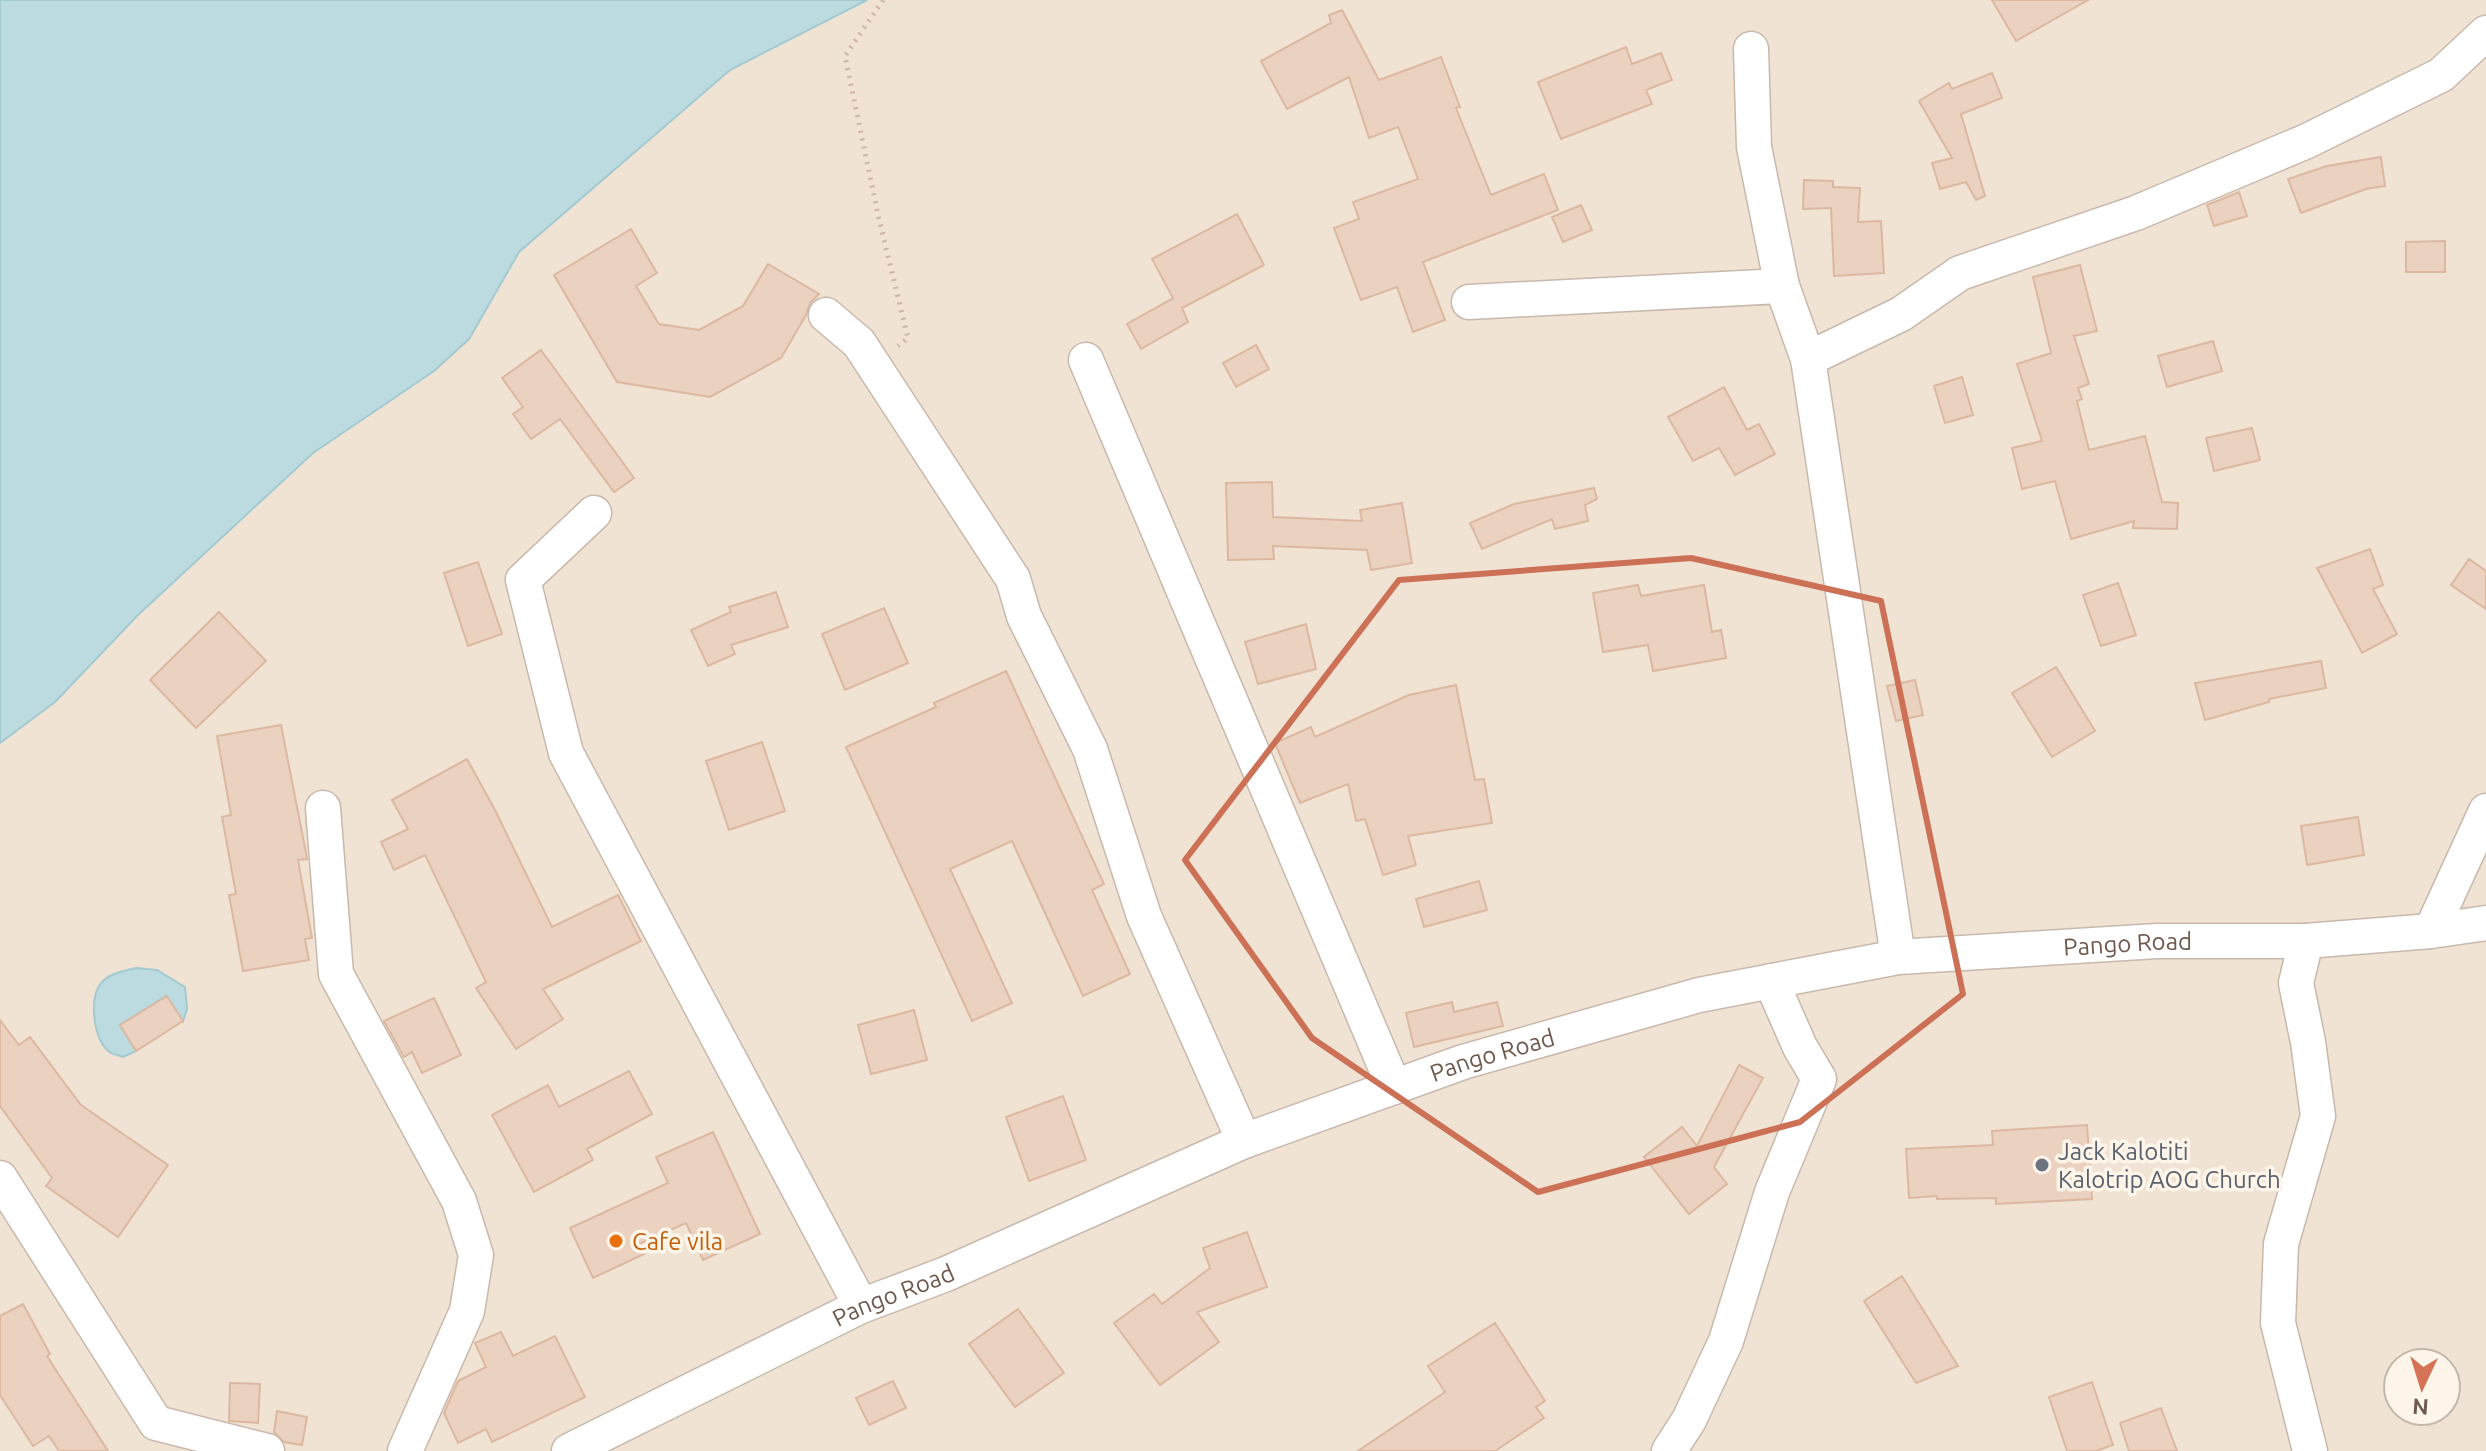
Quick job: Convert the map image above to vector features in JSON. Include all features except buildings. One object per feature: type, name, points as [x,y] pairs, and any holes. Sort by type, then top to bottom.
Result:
[{"type":"street","points":[[1808,359],[1901,314],[1960,273],[2136,213],[2307,141],[2441,75],[2486,33]]},
{"type":"street","points":[[1751,49],[1754,147],[1782,286],[1808,359],[1898,957]]},
{"type":"street","points":[[1469,302],[1782,286]]},
{"type":"street","points":[[826,315],[859,343],[1013,579],[1024,616],[1090,749],[1144,916],[1244,1141]]},
{"type":"street","points":[[1086,360],[1394,1087]]},
{"type":"street","points":[[594,513],[523,580],[566,753],[861,1306]]},
{"type":"street","points":[[323,808],[336,974],[459,1201],[476,1255],[467,1311],[405,1451]]},
{"type":"street","points":[[2431,931],[2486,811]]},
{"type":"street","name":"Pango Road","points":[[569,1451],[861,1306],[946,1274],[1244,1141],[1463,1062],[1699,995],[1898,957],[2157,941],[2306,941],[2431,931],[2486,923]]},
{"type":"street","points":[[2306,941],[2296,983],[2318,1116],[2281,1244],[2278,1323],[2310,1451]]},
{"type":"street","points":[[1669,1451],[1689,1420],[1726,1341],[1772,1192],[1819,1079],[1800,1047],[1771,981]]},
{"type":"street","points":[[0,1178],[156,1423],[267,1451]]},
{"type":"path","points":[[873,367],[908,338],[878,215],[845,56],[883,0]]},
{"type":"highlighted area","points":[[1691,558],[1881,601],[1963,994],[1800,1122],[1538,1192],[1312,1038],[1185,860],[1399,580]]},
{"type":"shaded area","points":[[867,0],[2486,0],[2486,1451],[0,1451],[0,743],[55,702],[138,615],[313,453],[434,371],[469,339],[519,252],[730,70]]},
{"type":"water","points":[[0,0],[867,0],[730,70],[519,252],[469,339],[434,371],[313,453],[138,615],[55,702],[0,743]]},
{"type":"water","points":[[136,968],[157,970],[185,987],[187,1009],[183,1021],[166,996],[120,1025],[136,1051],[123,1057],[111,1053],[101,1041],[95,1023],[94,1004],[98,988],[105,979]]},
{"type":"place","name":"Jack Kalotiti Kalotrip AOG Church","points":[[2042,1165]]},
{"type":"place","name":"Cafe vila","points":[[616,1241]]}]
